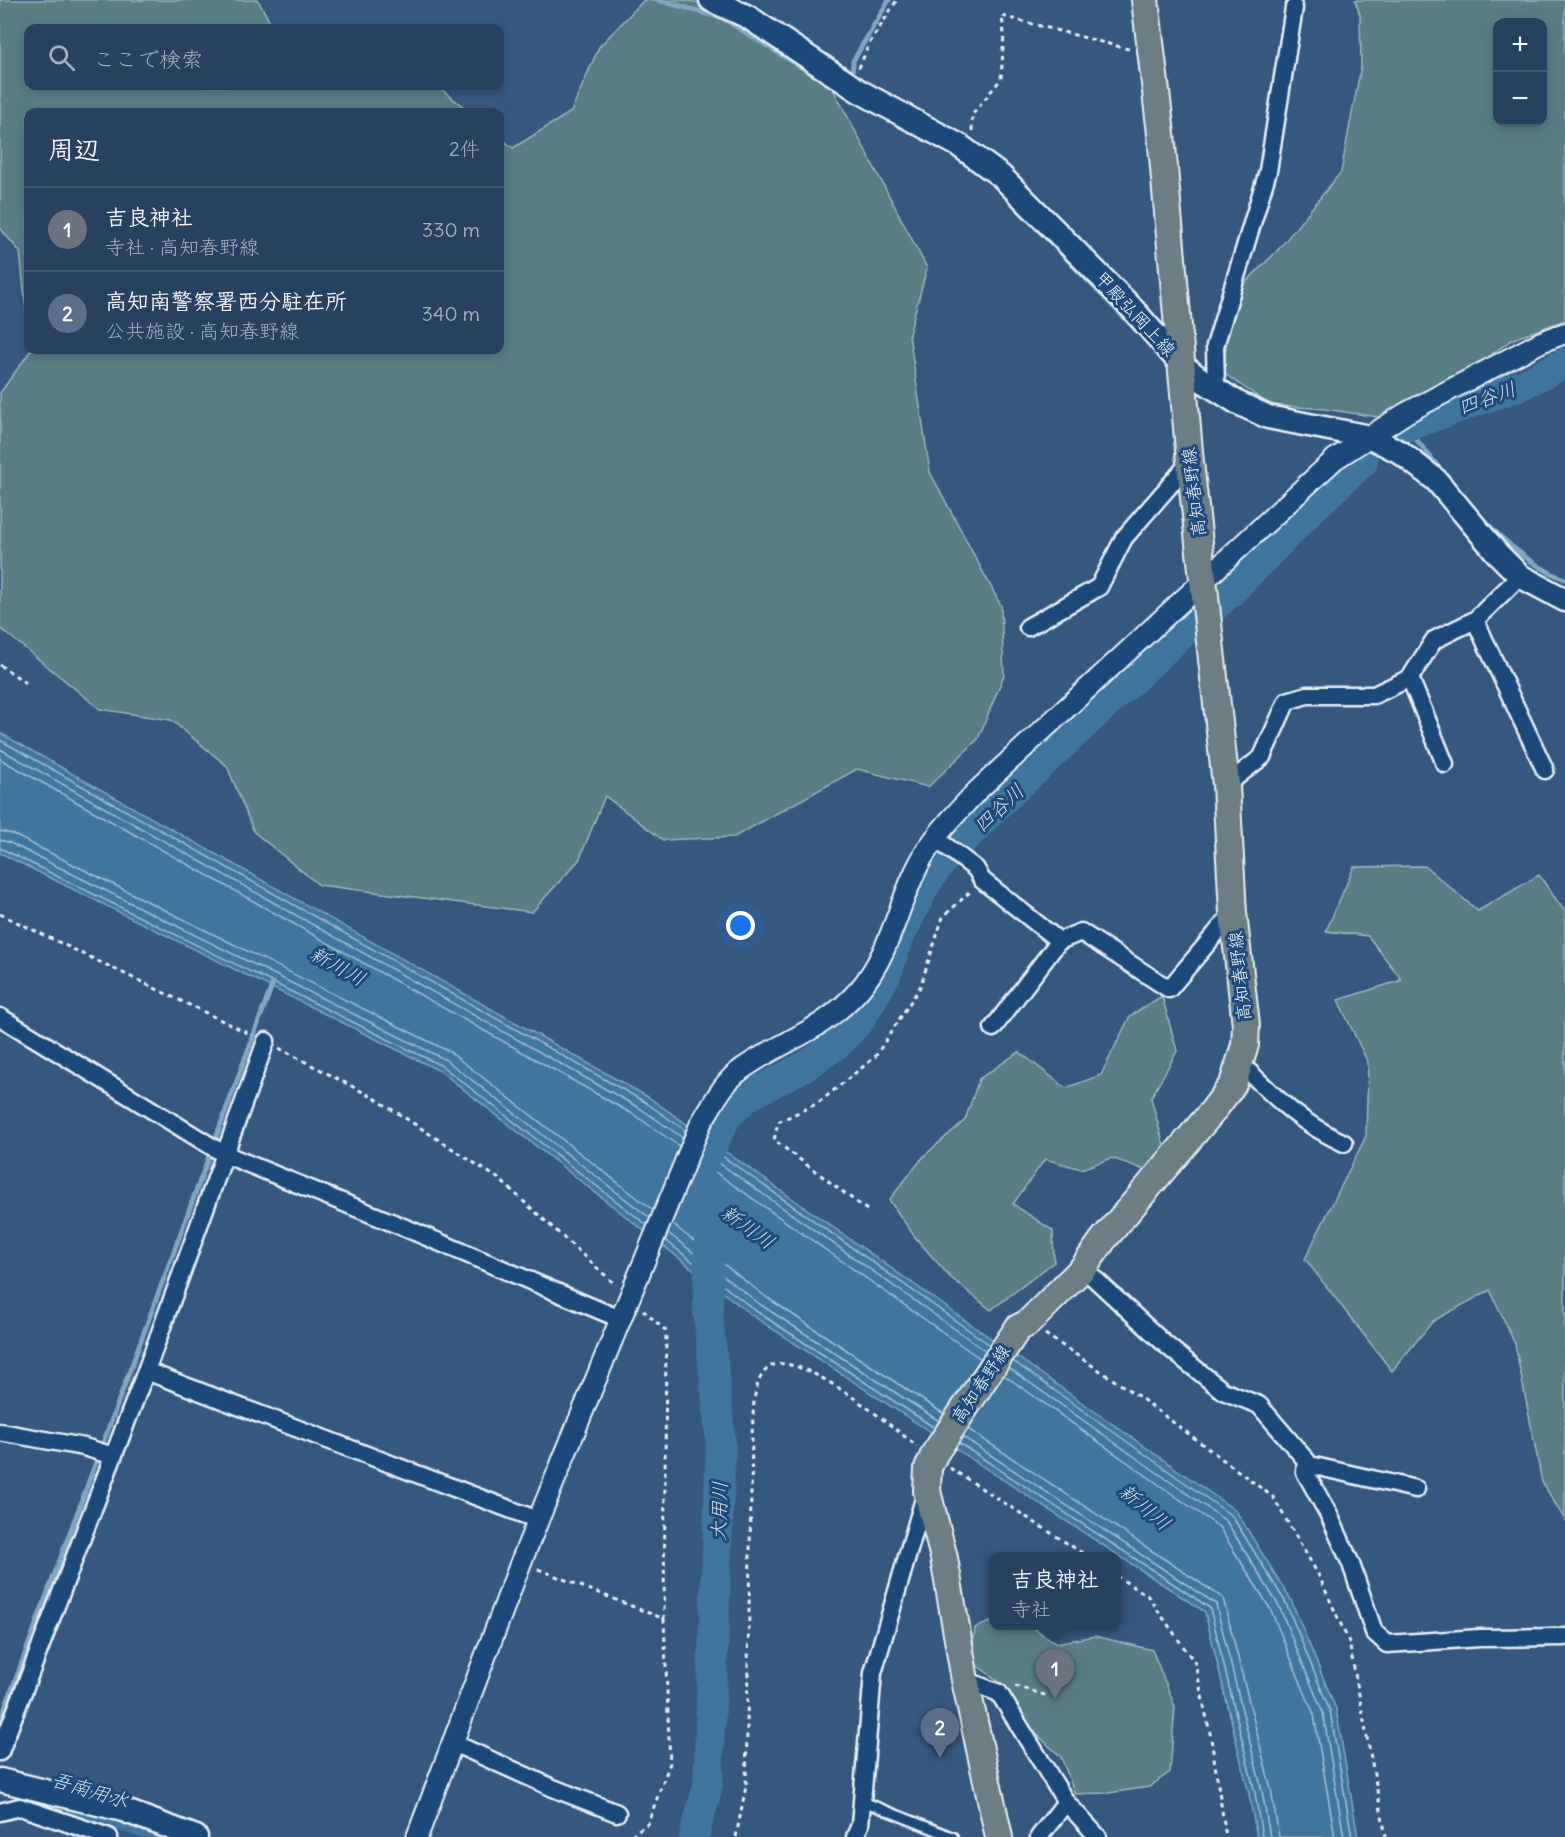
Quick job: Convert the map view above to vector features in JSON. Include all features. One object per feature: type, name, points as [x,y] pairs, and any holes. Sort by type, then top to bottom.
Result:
[{"type":"main road","name":"甲殿弘岡上線","points":[[711,0],[748,17],[863,93],[971,154],[1001,176],[1130,306],[1182,365],[1216,389],[1268,417],[1370,436],[1400,452],[1436,480],[1520,576],[1565,600]]},
{"type":"main road","name":"高知春野線","points":[[999,1837],[966,1680],[944,1558],[927,1491],[928,1468],[933,1456],[1023,1325],[1083,1268],[1103,1240],[1233,1084],[1245,1045],[1246,1025],[1233,913],[1226,785],[1190,462],[1161,134],[1144,0]]},
{"type":"main road","points":[[0,1780],[123,1810],[196,1837]]},
{"type":"street","points":[[1216,389],[1215,346],[1268,171],[1294,8]]},
{"type":"street","points":[[417,1837],[451,1742],[538,1520],[701,1123],[720,1090],[741,1069],[833,1017],[860,988],[879,961],[918,866],[941,842],[977,791],[1206,590],[1335,459],[1406,413],[1541,342],[1565,333]]},
{"type":"street","points":[[1029,627],[1099,587],[1125,538],[1190,462]]},
{"type":"street","points":[[1226,785],[1262,757],[1287,701],[1307,695],[1374,695],[1410,678],[1434,640],[1475,620],[1520,576]]},
{"type":"street","points":[[1475,620],[1545,770]]},
{"type":"street","points":[[1410,678],[1445,764]]},
{"type":"street","points":[[941,842],[1059,941]]},
{"type":"street","points":[[993,1028],[1059,941],[1080,932],[1168,989],[1233,913]]},
{"type":"street","points":[[0,1017],[224,1154],[620,1320]]},
{"type":"street","points":[[0,1752],[146,1371],[266,1041]]},
{"type":"street","points":[[1240,1063],[1289,1111],[1311,1127],[1344,1143]]},
{"type":"street","points":[[1083,1268],[1166,1345],[1223,1391],[1259,1405],[1310,1465],[1416,1490]]},
{"type":"street","points":[[146,1371],[538,1520]]},
{"type":"street","points":[[0,1432],[84,1447],[113,1456]]},
{"type":"street","points":[[1306,1460],[1305,1472],[1330,1516],[1351,1564],[1374,1632],[1387,1644],[1480,1638],[1565,1637]]},
{"type":"street","points":[[855,1837],[860,1825],[873,1673],[907,1550],[927,1491]]},
{"type":"street","points":[[966,1680],[999,1693],[1066,1802],[1098,1837]]},
{"type":"street","points":[[451,1742],[553,1788],[617,1813]]},
{"type":"street","points":[[1039,1837],[1066,1802]]},
{"type":"street","points":[[0,1812],[20,1807],[109,1837]]},
{"type":"lane","points":[[862,1801],[953,1837]]},
{"type":"path","points":[[863,93],[858,71],[860,64],[897,0]]},
{"type":"path","points":[[971,154],[972,115],[1001,79],[1004,33],[1002,16],[1129,50],[1151,50]]},
{"type":"path","points":[[0,665],[29,685]]},
{"type":"path","points":[[867,1210],[774,1140],[778,1122],[818,1103],[875,1057],[920,987],[943,917],[979,874]]},
{"type":"path","points":[[0,914],[248,1033]]},
{"type":"path","points":[[266,1041],[376,1099],[500,1179],[666,1331],[664,1618],[670,1763],[648,1823],[629,1837]]},
{"type":"path","points":[[1023,1325],[1138,1396],[1273,1497],[1318,1574],[1349,1642],[1386,1837]]},
{"type":"path","points":[[736,1837],[746,1786],[752,1434],[757,1382],[769,1366],[786,1362],[807,1370],[859,1402],[933,1456],[1079,1552]]},
{"type":"path","points":[[521,1562],[664,1618]]},
{"type":"path","points":[[1121,1579],[1147,1595],[1195,1663],[1211,1738],[1226,1837]]},
{"type":"green space","points":[[0,0],[258,0],[271,24],[24,24],[24,90],[442,90],[465,108],[24,108],[24,290],[20,252],[0,228]]},
{"type":"green space","points":[[644,0],[683,0],[719,6],[831,85],[927,268],[909,334],[930,472],[1001,606],[1004,675],[978,739],[928,787],[857,769],[734,837],[663,840],[605,796],[579,860],[532,912],[319,885],[254,832],[227,766],[171,720],[100,709],[0,628],[0,393],[28,354],[504,354],[504,140],[513,148],[571,112],[599,47]]},
{"type":"green space","points":[[1355,0],[1565,0],[1565,320],[1513,339],[1429,399],[1378,417],[1325,409],[1270,405],[1222,372],[1229,328],[1244,284],[1277,251],[1341,172],[1361,66],[1360,15]]},
{"type":"green space","points":[[1425,866],[1478,911],[1539,875],[1565,912],[1565,1520],[1542,1482],[1515,1344],[1490,1290],[1433,1321],[1392,1371],[1305,1259],[1366,1136],[1368,1063],[1338,1000],[1402,980],[1368,936],[1326,931],[1354,867]]},
{"type":"green space","points":[[1162,996],[1177,1051],[1151,1098],[1165,1149],[1148,1171],[1112,1158],[1081,1169],[1045,1159],[1013,1204],[1053,1231],[1054,1262],[991,1310],[950,1277],[915,1237],[889,1200],[924,1156],[965,1120],[979,1079],[1019,1052],[1066,1088],[1101,1075],[1130,1016]]},
{"type":"green space","points":[[989,1623],[989,1630],[1036,1630],[1056,1643],[1095,1636],[1152,1650],[1175,1706],[1170,1772],[1149,1787],[1109,1793],[1075,1794],[1061,1757],[1029,1727],[1001,1683],[971,1661],[975,1628]]},
{"type":"water","name":"新川川","points":[[0,733],[648,1097],[1236,1511],[1291,1600],[1336,1709],[1358,1837],[1257,1837],[1249,1794],[1205,1612],[1121,1557],[1121,1552],[1113,1552],[753,1316],[440,1071],[0,853]]},
{"type":"waterway","points":[[658,0],[722,18],[830,85]]},
{"type":"waterway","points":[[852,78],[853,61],[889,0]]},
{"type":"waterway","points":[[1016,207],[1138,332]]},
{"type":"waterway","name":"四谷川","points":[[1406,427],[1522,385],[1565,363]]},
{"type":"waterway","points":[[1406,427],[1458,491],[1498,534],[1519,553],[1565,579]]},
{"type":"waterway","name":"四谷川","points":[[695,1179],[727,1116],[748,1096],[807,1065],[838,1044],[861,1019],[886,975],[899,938],[927,882],[944,859],[1002,801],[1172,643],[1231,592],[1313,508],[1363,462]]},
{"type":"waterway","points":[[0,1722],[273,983]]},
{"type":"waterway","name":"大用川","points":[[694,1837],[708,1785],[721,1444],[708,1313],[709,1241]]},
{"type":"waterway","name":"吾南用水","points":[[73,1808],[159,1834]]},
{"type":"place","name":"吉良神社","points":[[1055,1699]]},
{"type":"place","name":"高知南警察署西分駐在所","points":[[940,1758]]}]
